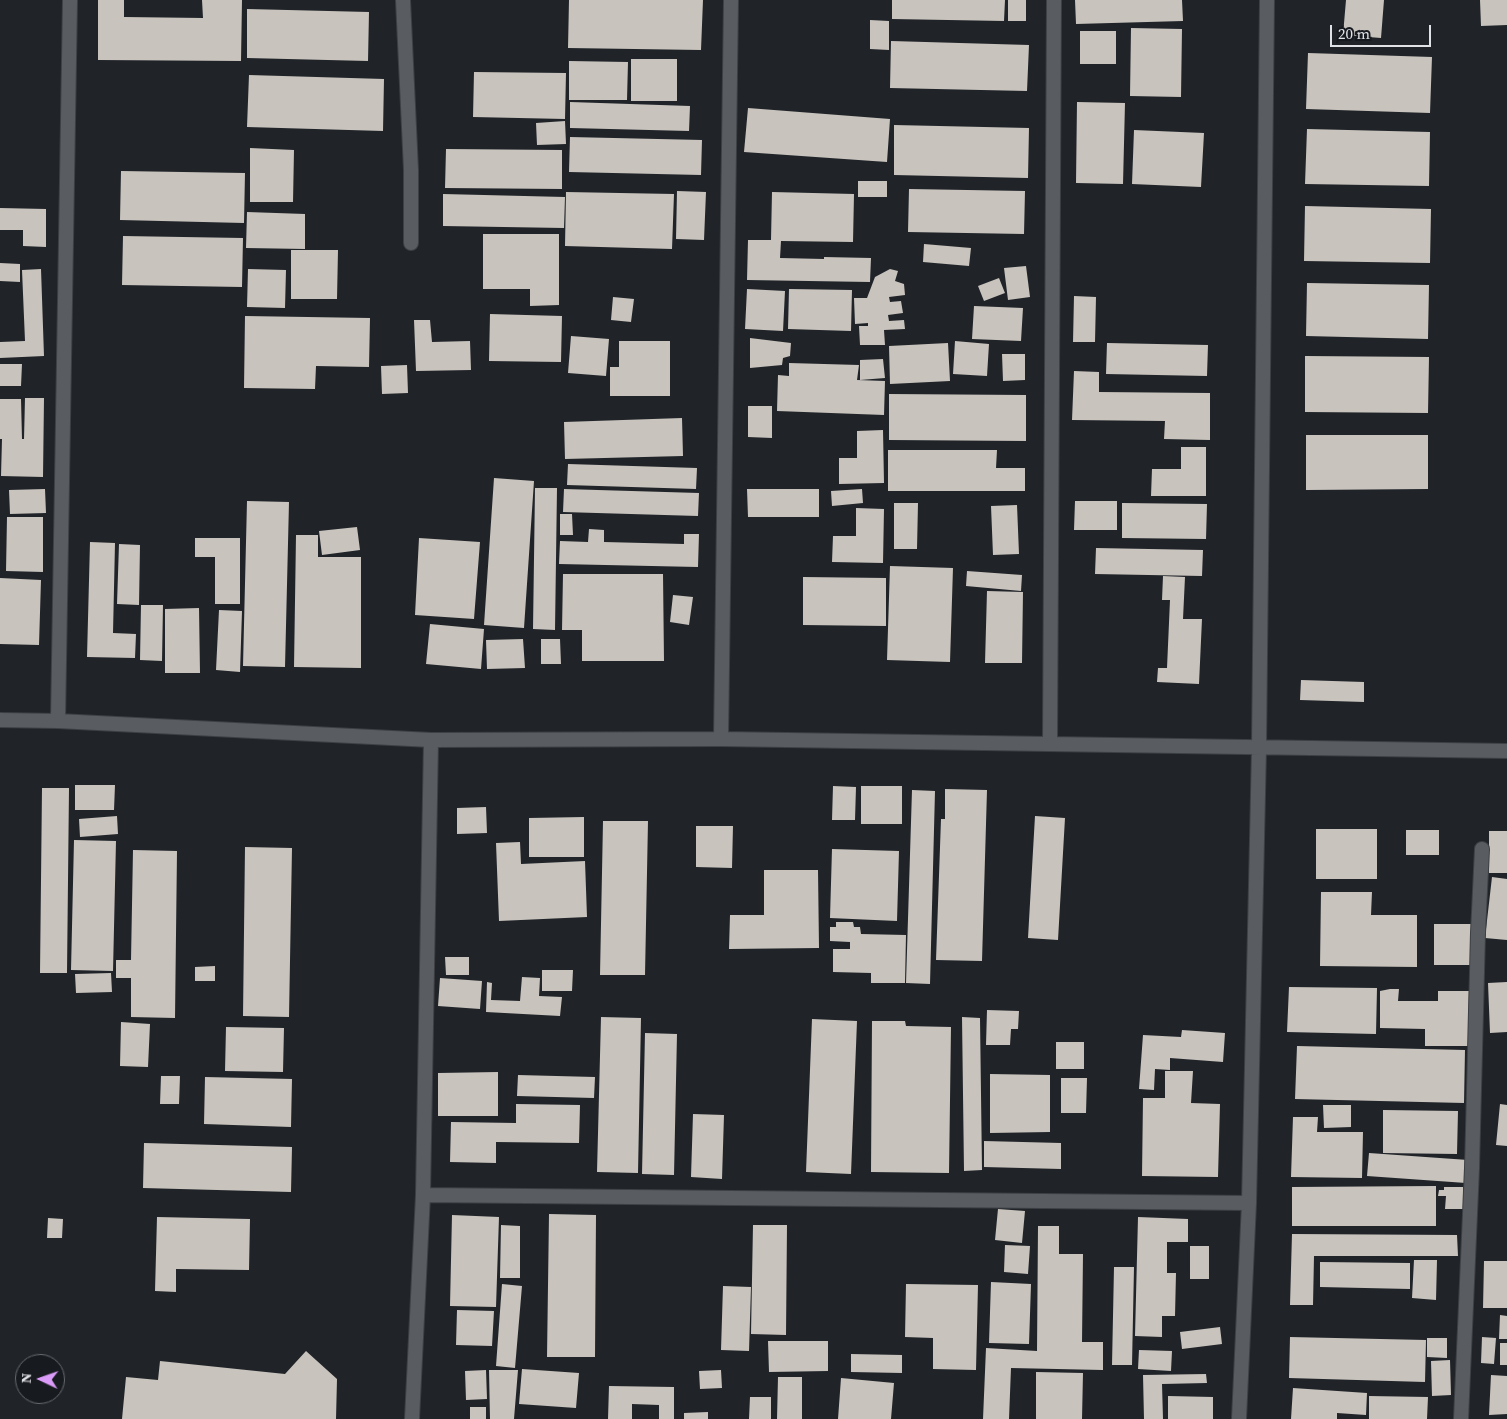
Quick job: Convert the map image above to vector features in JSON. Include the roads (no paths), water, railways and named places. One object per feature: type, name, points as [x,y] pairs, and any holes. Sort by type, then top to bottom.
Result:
[{"type":"street","points":[[58,721],[70,0]]},
{"type":"street","points":[[403,0],[411,170],[412,243]]},
{"type":"street","points":[[721,738],[732,0]]},
{"type":"street","points":[[1050,743],[1054,0]]},
{"type":"street","points":[[1240,1419],[1249,1203],[1259,748],[1267,0]]},
{"type":"street","points":[[0,720],[58,721],[431,740],[721,738],[1507,752]]},
{"type":"street","points":[[412,1419],[423,1194],[431,740]]},
{"type":"street","points":[[1462,1419],[1482,848]]},
{"type":"street","points":[[423,1194],[1249,1203]]}]
